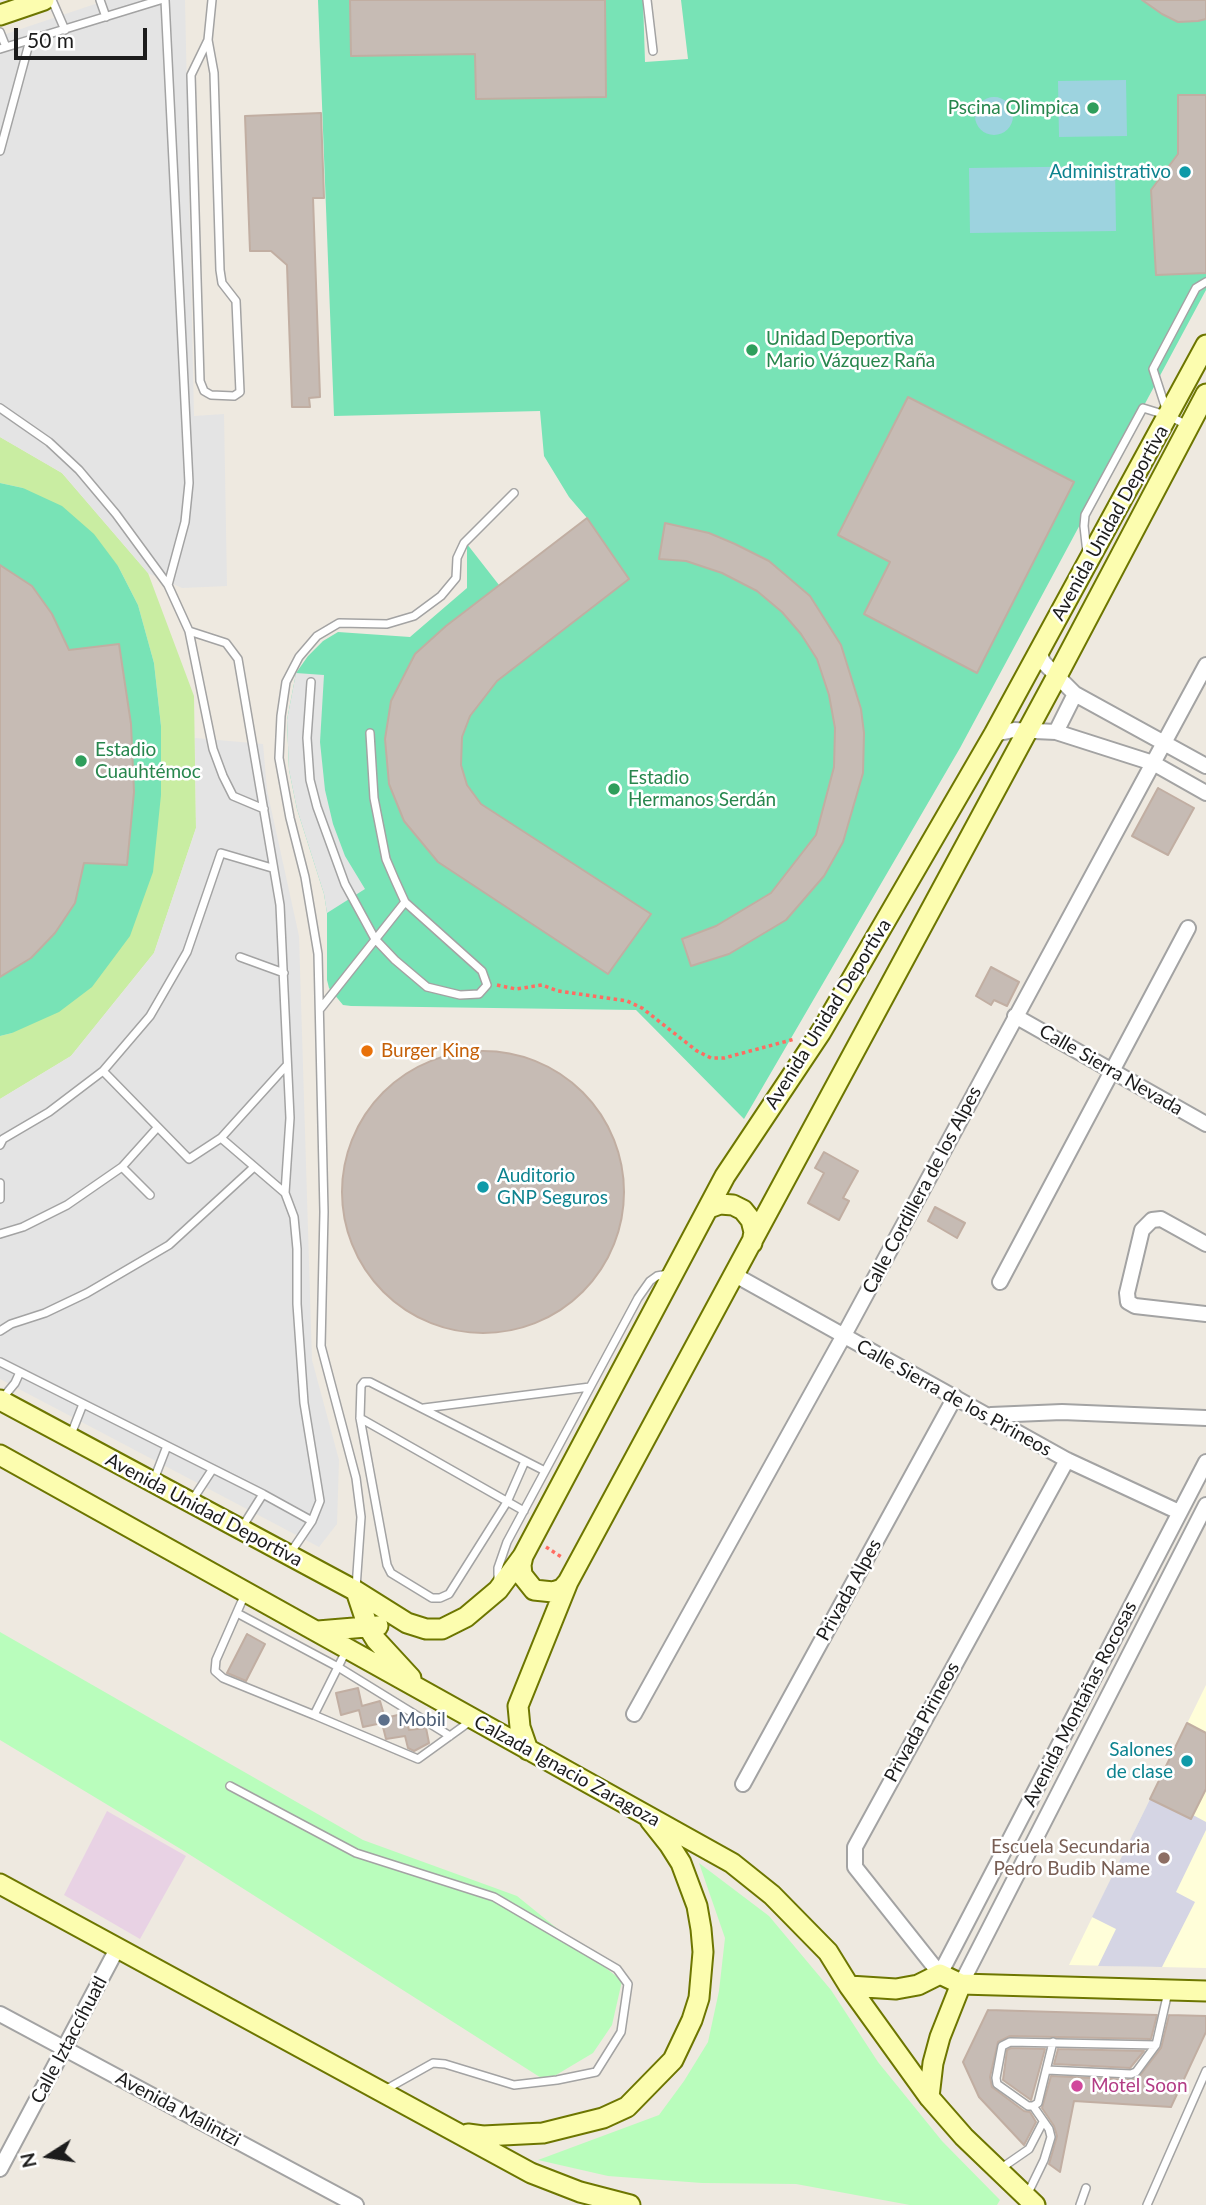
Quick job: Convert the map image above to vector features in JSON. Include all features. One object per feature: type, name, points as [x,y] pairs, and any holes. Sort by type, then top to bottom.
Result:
[{"type":"street","points":[[0,15],[44,0]]},
{"type":"street","name":"Avenida Unidad Deportiva","points":[[0,1401],[356,1591],[407,1623],[426,1629],[442,1629],[466,1617],[498,1590],[523,1556],[725,1176],[821,1032],[994,734],[1206,345]]},
{"type":"street","name":"Avenida Unidad Deportiva","points":[[528,1750],[520,1727],[517,1706],[568,1582],[752,1244],[1206,394]]},
{"type":"street","points":[[1039,651],[1043,662],[1075,694],[1206,766]]},
{"type":"street","name":"Calle Cordillera de los Alpes","points":[[635,1714],[843,1337],[1206,665]]},
{"type":"street","points":[[1056,733],[1075,694]]},
{"type":"street","points":[[994,734],[1014,730],[1056,733],[1153,764],[1206,793]]},
{"type":"street","points":[[1000,1282],[1188,928]]},
{"type":"street","name":"Calle Sierra Nevada","points":[[1015,1016],[1206,1124]]},
{"type":"street","points":[[709,1208],[720,1204],[733,1205],[743,1210],[751,1220],[754,1232],[752,1244]]},
{"type":"street","points":[[1206,1244],[1161,1219],[1152,1220],[1142,1230],[1127,1293],[1128,1303],[1135,1306],[1206,1314]]},
{"type":"street","name":"Calle Sierra de los Pirineos","points":[[735,1275],[1067,1460],[1179,1512]]},
{"type":"street","name":"Privada Alpes","points":[[743,1784],[955,1397]]},
{"type":"street","points":[[990,1416],[1062,1412],[1206,1418]]},
{"type":"street","name":"Calzada Ignacio Zaragoza","points":[[0,1455],[318,1632],[355,1635],[430,1695],[732,1863],[772,1895],[828,1952],[849,1986],[929,2097],[997,2171],[1030,2201]]},
{"type":"street","name":"Privada Pirineos","points":[[940,1974],[855,1867],[855,1847],[1067,1460]]},
{"type":"street","name":"Avenida Montañas Rocosas","points":[[940,1974],[1206,1462]]},
{"type":"street","name":"Avenida Montañas Rocosas","points":[[929,2097],[933,2063],[940,2037],[961,1984],[1206,1505]]},
{"type":"street","points":[[523,1556],[522,1575],[534,1590],[553,1592],[562,1589],[568,1582]]},
{"type":"street","points":[[356,1591],[355,1635],[393,1658],[430,1695]]},
{"type":"street","name":"Avenida Unidad Deportiva","points":[[355,1635],[407,1623]]},
{"type":"street","points":[[457,2132],[483,2136],[516,2136],[543,2133],[603,2118],[627,2107],[642,2093],[673,2060],[684,2041],[692,2020],[702,1975],[703,1952],[697,1906],[675,1853],[655,1825],[639,1809]]},
{"type":"street","points":[[0,1884],[531,2173],[580,2192],[631,2205]]},
{"type":"street","name":"Calle Iztaccíhuatl","points":[[1,2165],[118,1947]]},
{"type":"street","points":[[849,1986],[896,1989],[918,1985],[940,1974],[961,1984],[1206,1991]]},
{"type":"street","name":"Avenida Malintzi","points":[[0,2014],[356,2205]]},
{"type":"lane","points":[[52,0],[65,30]]},
{"type":"lane","points":[[100,0],[106,17]]},
{"type":"lane","points":[[0,32],[3,48],[163,0],[189,483],[186,522],[168,585]]},
{"type":"lane","points":[[208,40],[191,75],[200,381],[204,391],[211,395],[234,396],[240,392],[236,301],[222,283],[220,270],[214,73],[208,40],[212,0]]},
{"type":"lane","points":[[647,0],[653,51]]},
{"type":"lane","points":[[0,150],[30,40]]},
{"type":"lane","points":[[1189,426],[1169,416],[1153,369],[1196,288],[1206,282]]},
{"type":"lane","points":[[0,408],[49,442],[79,470],[116,514],[168,585],[189,631],[213,749],[223,776],[233,796],[264,809]]},
{"type":"lane","points":[[356,1591],[361,1517],[356,1478],[321,1346],[324,1212],[320,1008],[314,922],[289,817],[279,758],[281,716],[286,682],[299,657],[317,636],[339,623],[387,624],[414,616],[441,596],[456,578],[457,558],[464,543],[514,493]]},
{"type":"lane","points":[[189,631],[226,643],[238,659],[279,905],[289,1118],[285,1193],[294,1217],[297,1249],[296,1304],[304,1403],[320,1501],[312,1521],[289,1555]]},
{"type":"lane","points":[[311,682],[307,738],[310,780],[345,884],[375,939],[427,987],[460,995],[479,994],[487,985],[482,971],[405,902],[386,859],[374,799],[370,733]]},
{"type":"lane","points":[[0,1144],[3,1139],[49,1112],[103,1071],[150,1016],[187,951],[221,853],[272,868]]},
{"type":"lane","points":[[320,1008],[405,902]]},
{"type":"lane","points":[[240,957],[284,973]]},
{"type":"lane","points":[[103,1071],[189,1159],[221,1138],[287,1065]]},
{"type":"lane","points":[[0,1234],[23,1227],[67,1205],[122,1167],[157,1128]]},
{"type":"lane","points":[[221,1138],[285,1193]]},
{"type":"lane","points":[[122,1167],[150,1195]]},
{"type":"lane","points":[[0,1331],[88,1293],[169,1245],[253,1168]]},
{"type":"lane","points":[[0,1184],[0,1199]]},
{"type":"lane","points":[[498,1590],[498,1568],[507,1542],[638,1298],[657,1276],[674,1273]]},
{"type":"lane","points":[[0,1362],[312,1521]]},
{"type":"lane","points":[[0,1401],[20,1372]]},
{"type":"lane","points":[[525,1461],[508,1502],[449,1594],[432,1598],[391,1573],[387,1565],[360,1418],[359,1390],[364,1382],[370,1382],[545,1471]]},
{"type":"lane","points":[[422,1408],[590,1387]]},
{"type":"lane","points":[[70,1438],[83,1404]]},
{"type":"lane","points":[[360,1418],[524,1511]]},
{"type":"lane","points":[[153,1483],[167,1447]]},
{"type":"lane","points":[[191,1503],[212,1470]]},
{"type":"lane","points":[[241,1530],[263,1494]]},
{"type":"lane","points":[[247,1591],[216,1660],[215,1671],[223,1678],[418,1759],[473,1719]]},
{"type":"lane","points":[[237,1613],[338,1667],[450,1737]]},
{"type":"lane","points":[[314,1715],[355,1635]]},
{"type":"lane","points":[[230,1786],[356,1853],[494,1897],[617,1969],[628,1984],[621,2032],[596,2072],[514,2085],[445,2064],[433,2063],[383,2091]]},
{"type":"lane","points":[[1046,2070],[1131,2074],[1136,2072],[1156,2045],[1168,1990]]},
{"type":"lane","points":[[1053,2042],[1038,2104],[1028,2106],[998,2084],[996,2078],[1002,2046],[1010,2042],[1053,2042],[1156,2045]]},
{"type":"lane","points":[[1147,2205],[1206,2071]]},
{"type":"lane","points":[[1030,2201],[1051,2137],[1033,2106]]},
{"type":"lane","points":[[997,2171],[1029,2149],[1043,2122]]},
{"type":"lane","points":[[1080,2205],[1086,2188]]},
{"type":"path","points":[[487,985],[516,989],[542,985],[558,991],[627,1001],[642,1008],[697,1051],[712,1058],[723,1058],[821,1032]]},
{"type":"shaded area","points":[[107,0],[185,0],[194,416],[224,414],[227,586],[182,588],[148,573],[62,473],[0,437],[0,36]]},
{"type":"shaded area","points":[[296,673],[324,675],[320,742],[325,790],[333,824],[345,856],[365,889],[327,913],[324,894],[297,809],[289,770],[287,720]]},
{"type":"shaded area","points":[[195,738],[263,744],[267,790],[299,936],[312,1360],[339,1460],[337,1524],[319,1547],[0,1379],[0,1099],[71,1056],[154,953],[196,828]]},
{"type":"shaded area","name":"Escuela Secundaria Pedro Budib Name","points":[[1206,1685],[1206,1968],[1069,1965],[1150,1799]]},
{"type":"shaded area","points":[[1150,1799],[1206,1822],[1206,1830],[1176,1892],[1195,1902],[1162,1967],[1098,1966],[1116,1929],[1092,1917]]},
{"type":"shaded area","points":[[107,1811],[186,1856],[140,1939],[64,1895]]},
{"type":"green space","points":[[318,0],[643,0],[645,62],[688,59],[681,0],[1206,0],[1206,290],[960,748],[744,1119],[636,1010],[351,1006],[343,1005],[329,988],[324,894],[297,809],[289,770],[287,720],[296,673],[323,641],[338,632],[410,637],[467,588],[467,544],[499,585],[587,518],[569,497],[544,456],[540,411],[334,416]]},
{"type":"green space","points":[[0,437],[62,473],[148,573],[194,696],[196,828],[154,953],[71,1056],[0,1099],[0,1036],[12,1033],[161,795],[161,726],[154,663],[138,605],[118,566],[23,488],[0,483]]},
{"type":"green space","name":"Estadio Cuauhtémoc","points":[[0,483],[23,488],[62,506],[94,534],[118,566],[138,605],[154,663],[161,726],[161,795],[153,872],[130,936],[92,987],[59,1012],[0,1036]]},
{"type":"green space","points":[[0,1632],[363,1840],[517,1896],[622,1981],[612,2025],[593,2053],[546,2081],[184,1851],[0,1740]]},
{"type":"green space","points":[[699,1863],[769,1916],[831,1990],[878,2062],[942,2141],[1000,2200],[997,2205],[910,2205],[796,2184],[702,2183],[608,2176],[538,2160],[659,2115],[708,2042],[719,1991],[725,1938]]},
{"type":"water","name":"Pscina Olimpica","points":[[1126,80],[1127,136],[1059,137],[1058,81]]},
{"type":"water","points":[[994,97],[1008,102],[1013,116],[1008,130],[994,135],[980,130],[975,116],[980,102]]},
{"type":"water","points":[[1115,166],[1116,231],[970,233],[969,168]]},
{"type":"building","points":[[350,0],[605,0],[606,97],[476,99],[475,54],[351,56]]},
{"type":"building","points":[[1142,0],[1206,0],[1206,19],[1178,22]]},
{"type":"building","name":"Administrativo","points":[[1178,95],[1206,95],[1206,273],[1156,275],[1151,190],[1178,154]]},
{"type":"building","points":[[321,113],[324,198],[313,198],[320,397],[309,398],[310,407],[292,407],[287,265],[271,251],[250,251],[245,116]]},
{"type":"building","points":[[908,397],[1074,482],[977,673],[864,614],[890,562],[838,535]]},
{"type":"building","points":[[587,518],[629,579],[497,681],[470,716],[462,737],[461,765],[467,785],[481,804],[651,914],[608,974],[438,862],[404,821],[389,784],[385,739],[391,701],[415,654],[446,626]]},
{"type":"building","points":[[665,523],[709,533],[769,561],[810,596],[841,645],[861,709],[864,733],[863,773],[843,842],[824,876],[786,920],[729,954],[691,966],[682,939],[716,926],[771,893],[816,835],[834,767],[835,728],[829,695],[817,659],[801,634],[782,612],[757,591],[722,573],[686,561],[659,559]]},
{"type":"building","points":[[0,565],[32,586],[52,614],[69,650],[119,644],[131,724],[134,792],[127,865],[84,863],[75,903],[55,933],[31,958],[0,977]]},
{"type":"building","points":[[1158,788],[1194,808],[1168,855],[1132,836]]},
{"type":"building","points":[[991,967],[1019,982],[1007,1006],[994,1000],[991,1005],[976,996]]},
{"type":"building","name":"Auditorio GNP Seguros","points":[[497,1051],[511,1053],[550,1067],[583,1092],[601,1113],[614,1138],[622,1164],[622,1220],[614,1246],[601,1271],[583,1292],[562,1310],[537,1323],[511,1331],[469,1333],[455,1331],[416,1317],[393,1301],[374,1282],[358,1259],[344,1220],[342,1178],[344,1164],[358,1125],[374,1102],[393,1083],[416,1067],[455,1053]]},
{"type":"building","points":[[824,1152],[858,1171],[843,1198],[849,1201],[839,1220],[808,1203],[824,1173],[815,1168]]},
{"type":"building","points":[[935,1207],[965,1223],[957,1238],[928,1221]]},
{"type":"building","points":[[247,1634],[265,1644],[246,1681],[227,1673]]},
{"type":"building","name":"Mobil","points":[[358,1688],[362,1706],[380,1701],[385,1718],[402,1714],[409,1730],[426,1728],[429,1743],[414,1751],[408,1748],[405,1736],[386,1739],[382,1723],[363,1727],[359,1710],[341,1715],[336,1693]]},
{"type":"building","name":"Salones de clase","points":[[1187,1723],[1206,1733],[1206,1789],[1191,1819],[1150,1799]]},
{"type":"building","points":[[988,2010],[1157,2015],[1151,2039],[1010,2036],[998,2042],[990,2077],[992,2087],[1024,2111],[1030,2112],[1036,2122],[1024,2145],[979,2097],[963,2062]]},
{"type":"building","points":[[1169,2015],[1206,2016],[1206,2032],[1171,2107],[1074,2101],[1060,2172],[1049,2164],[1057,2136],[1042,2108],[1051,2076],[1131,2080],[1138,2078],[1161,2048]]},
{"type":"building","points":[[1045,2049],[1031,2100],[1003,2080],[1007,2050]]},
{"type":"building","points":[[1058,2049],[1144,2051],[1130,2068],[1054,2064]]},
{"type":"place","name":"Pscina Olimpica","points":[[1093,108]]},
{"type":"place","name":"Administrativo","points":[[1185,172]]},
{"type":"place","name":"Unidad Deportiva Mario Vázquez Raña","points":[[752,350]]},
{"type":"place","name":"Estadio Cuauhtémoc","points":[[81,761]]},
{"type":"place","name":"Estadio Hermanos Serdán","points":[[614,789]]},
{"type":"place","name":"Burger King","points":[[367,1051]]},
{"type":"place","name":"Auditorio GNP Seguros","points":[[483,1187]]},
{"type":"place","name":"Mobil","points":[[384,1720]]},
{"type":"place","name":"Salones de clase","points":[[1187,1761]]},
{"type":"place","name":"Escuela Secundaria Pedro Budib Name","points":[[1164,1858]]},
{"type":"place","name":"Motel Soon","points":[[1077,2086]]}]
